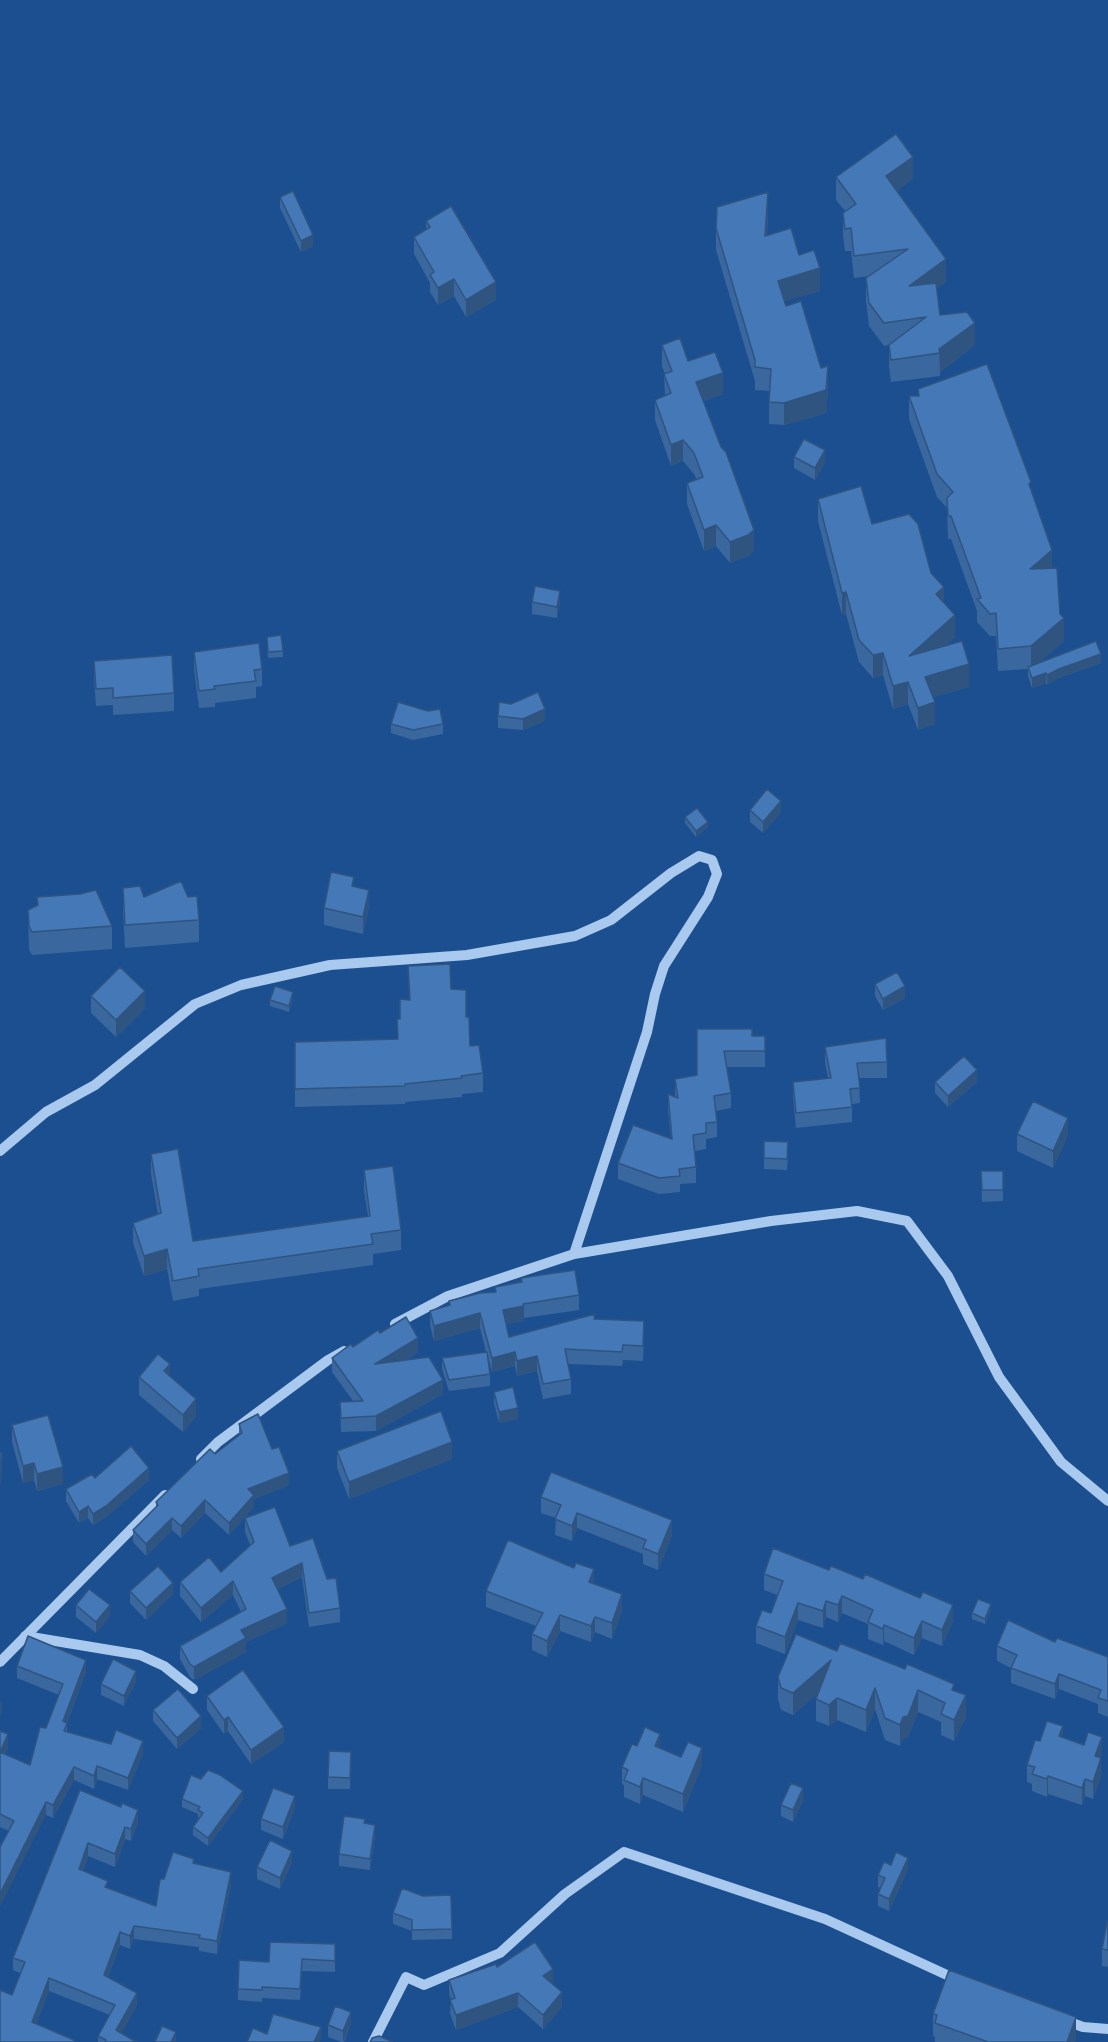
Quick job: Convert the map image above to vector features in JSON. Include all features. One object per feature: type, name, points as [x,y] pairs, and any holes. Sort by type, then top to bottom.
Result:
[{"type":"street","points":[[0,1151],[46,1112],[95,1085],[195,1004],[204,1000],[241,985],[330,965],[467,955],[575,936],[610,920],[671,873],[699,856],[712,860],[717,874],[708,897],[664,966],[647,1032],[574,1254]]},
{"type":"street","points":[[388,1328],[448,1296],[574,1254],[771,1221],[857,1211],[907,1221],[948,1276],[999,1377],[1061,1462],[1108,1501]]},
{"type":"street","points":[[194,1466],[218,1442],[310,1373],[328,1360],[358,1344]]},
{"type":"street","points":[[0,1662],[170,1490]]},
{"type":"street","points":[[25,1636],[140,1655],[164,1666],[192,1689]]},
{"type":"street","points":[[373,2042],[406,1977],[424,1984],[500,1953],[565,1894],[624,1852],[825,1919],[970,1985]]},
{"type":"street","points":[[1052,2016],[1083,2027],[1108,2029]]},
{"type":"building","points":[[896,134],[913,157],[886,176],[946,259],[909,286],[936,283],[940,315],[967,312],[975,323],[939,349],[940,353],[891,360],[889,345],[926,317],[884,323],[869,303],[866,278],[908,249],[854,256],[851,228],[845,229],[843,213],[856,204],[836,177]]},
{"type":"building","points":[[293,191],[313,235],[301,241],[280,197]]},
{"type":"building","points":[[768,192],[765,236],[791,228],[799,255],[814,250],[820,268],[778,281],[786,306],[801,301],[821,368],[828,366],[826,390],[784,403],[769,402],[771,369],[755,367],[755,360],[716,228],[717,207]]},
{"type":"building","points":[[451,206],[496,282],[466,300],[454,279],[438,288],[430,275],[434,272],[414,237],[430,227],[426,221]]},
{"type":"building","points":[[680,338],[688,361],[715,352],[723,373],[696,382],[721,447],[726,452],[754,530],[730,542],[716,525],[704,530],[687,483],[703,477],[694,453],[683,440],[671,445],[655,400],[671,393],[664,374],[672,371],[662,345]]},
{"type":"building","points":[[987,364],[1031,482],[1029,484],[1052,550],[1030,569],[1057,568],[1060,614],[1064,618],[1031,646],[998,649],[996,613],[990,614],[977,599],[981,598],[951,516],[948,516],[947,498],[953,492],[937,474],[909,396],[919,396],[918,389]]},
{"type":"building","points":[[804,439],[825,450],[815,468],[794,457]]},
{"type":"building","points":[[861,486],[872,524],[909,514],[918,524],[931,573],[944,587],[936,594],[955,615],[909,656],[962,641],[969,664],[925,677],[935,702],[918,708],[908,682],[893,686],[883,653],[873,655],[859,640],[846,592],[842,593],[818,499]]},
{"type":"building","points":[[535,586],[560,591],[557,607],[532,602]]},
{"type":"building","points":[[281,635],[283,651],[268,652],[267,637]]},
{"type":"building","points":[[1096,641],[1101,654],[1047,675],[1046,673],[1032,678],[1028,667]]},
{"type":"building","points":[[259,643],[262,669],[254,670],[256,681],[214,686],[215,689],[199,691],[194,652]]},
{"type":"building","points":[[172,655],[174,693],[113,698],[113,688],[96,689],[94,661]]},
{"type":"building","points":[[538,692],[545,709],[523,719],[498,716],[499,702],[511,704]]},
{"type":"building","points":[[398,702],[428,711],[440,709],[443,724],[413,730],[391,724]]},
{"type":"building","points":[[767,789],[781,801],[763,822],[750,810]]},
{"type":"building","points":[[697,808],[708,822],[696,831],[685,817]]},
{"type":"building","points":[[331,872],[354,877],[352,886],[369,890],[363,917],[324,908]]},
{"type":"building","points":[[181,881],[188,897],[197,896],[199,920],[125,925],[123,888],[140,886],[144,897]]},
{"type":"building","points":[[96,890],[112,926],[32,932],[29,926],[28,910],[38,905],[37,897],[80,894]]},
{"type":"building","points":[[450,964],[451,989],[466,990],[466,1017],[469,1017],[470,1046],[479,1045],[483,1073],[461,1076],[462,1078],[405,1084],[405,1086],[295,1089],[295,1042],[398,1039],[397,1019],[400,1019],[400,999],[410,1000],[408,966]]},
{"type":"building","points":[[120,967],[145,991],[116,1020],[91,996]]},
{"type":"building","points":[[897,972],[905,986],[883,999],[875,984]]},
{"type":"building","points":[[275,986],[293,992],[289,1006],[270,1000]]},
{"type":"building","points":[[697,1029],[752,1029],[752,1036],[765,1036],[765,1051],[724,1051],[731,1093],[714,1096],[717,1122],[706,1123],[706,1133],[693,1135],[696,1167],[679,1169],[680,1176],[659,1178],[618,1163],[633,1125],[672,1139],[668,1094],[678,1098],[675,1079],[697,1075]]},
{"type":"building","points":[[886,1038],[887,1062],[857,1063],[860,1088],[850,1089],[852,1107],[796,1113],[793,1082],[831,1078],[825,1047]]},
{"type":"building","points":[[964,1056],[977,1070],[948,1096],[935,1082]]},
{"type":"building","points":[[1033,1101],[1068,1118],[1053,1151],[1017,1134]]},
{"type":"building","points":[[764,1141],[788,1142],[787,1159],[764,1158]]},
{"type":"building","points":[[178,1149],[193,1241],[370,1216],[364,1170],[393,1166],[401,1230],[371,1234],[373,1244],[198,1269],[199,1276],[173,1281],[167,1249],[144,1256],[133,1223],[161,1213],[151,1154]]},
{"type":"building","points":[[981,1171],[1003,1171],[1003,1190],[982,1190]]},
{"type":"building","points":[[575,1270],[579,1295],[523,1304],[524,1306],[503,1310],[509,1337],[595,1314],[594,1319],[644,1321],[643,1346],[623,1345],[622,1352],[565,1349],[571,1379],[543,1384],[537,1356],[517,1361],[515,1352],[492,1358],[480,1313],[434,1326],[430,1311],[450,1305],[449,1301],[480,1293],[496,1292],[495,1287],[522,1282],[521,1278]]},
{"type":"building","points":[[406,1317],[418,1338],[375,1364],[429,1357],[443,1380],[376,1416],[341,1418],[340,1402],[363,1401],[332,1358],[351,1344],[353,1347],[378,1330],[380,1333]]},
{"type":"building","points":[[487,1352],[490,1374],[449,1380],[442,1358]]},
{"type":"building","points":[[158,1354],[170,1364],[164,1371],[196,1399],[183,1415],[139,1377]]},
{"type":"building","points":[[513,1387],[518,1408],[499,1412],[494,1392]]},
{"type":"building","points":[[441,1411],[452,1442],[349,1482],[337,1451]]},
{"type":"building","points":[[258,1414],[272,1449],[279,1447],[289,1473],[248,1489],[254,1495],[229,1523],[205,1500],[181,1526],[172,1518],[146,1544],[133,1530],[158,1505],[156,1502],[210,1449],[215,1454],[242,1433],[239,1424]]},
{"type":"building","points":[[48,1415],[63,1467],[37,1474],[34,1463],[23,1466],[12,1425]]},
{"type":"building","points":[[131,1446],[149,1468],[106,1506],[93,1514],[88,1506],[79,1512],[66,1489],[92,1474],[95,1478]]},
{"type":"building","points":[[0,1453],[2,1453],[0,1486]]},
{"type":"building","points":[[551,1472],[672,1520],[658,1554],[643,1548],[646,1540],[577,1513],[572,1526],[555,1519],[561,1505],[541,1497]]},
{"type":"building","points":[[275,1507],[290,1546],[313,1538],[327,1579],[336,1578],[340,1608],[309,1613],[302,1563],[272,1578],[287,1609],[241,1630],[246,1638],[194,1667],[180,1646],[246,1609],[233,1581],[201,1608],[180,1582],[209,1557],[221,1572],[254,1542],[245,1518]]},
{"type":"building","points":[[508,1540],[574,1568],[576,1563],[594,1569],[589,1582],[622,1594],[612,1623],[595,1617],[591,1626],[560,1615],[547,1641],[532,1634],[543,1613],[486,1591]]},
{"type":"building","points":[[773,1548],[829,1570],[831,1566],[863,1579],[865,1574],[920,1598],[923,1592],[953,1605],[942,1630],[922,1621],[914,1638],[884,1625],[883,1629],[868,1622],[873,1610],[842,1596],[838,1605],[826,1601],[823,1611],[798,1603],[785,1637],[756,1626],[762,1610],[771,1613],[783,1581],[764,1574]]},
{"type":"building","points":[[158,1566],[173,1583],[146,1608],[130,1591]]},
{"type":"building","points":[[89,1589],[110,1605],[96,1622],[76,1605]]},
{"type":"building","points":[[978,1599],[991,1604],[985,1619],[972,1613]]},
{"type":"building","points":[[1008,1620],[1055,1642],[1057,1638],[1108,1657],[1108,1701],[1098,1698],[1101,1690],[1059,1674],[1055,1684],[1011,1668],[1017,1655],[997,1646]]},
{"type":"building","points":[[796,1634],[837,1651],[840,1643],[905,1669],[907,1664],[954,1684],[952,1690],[966,1695],[954,1720],[941,1714],[945,1703],[918,1690],[908,1716],[903,1717],[900,1725],[885,1718],[875,1688],[866,1710],[837,1698],[829,1705],[816,1699],[831,1660],[793,1693],[781,1688],[778,1677]]},
{"type":"building","points":[[28,1636],[86,1660],[63,1721],[67,1723],[64,1731],[111,1744],[116,1730],[143,1741],[128,1778],[97,1766],[94,1776],[74,1767],[53,1805],[46,1802],[0,1894],[0,1847],[14,1821],[0,1814],[0,1752],[30,1765],[40,1727],[46,1728],[63,1684],[17,1666]]},
{"type":"building","points":[[113,1659],[136,1671],[124,1696],[101,1684]]},
{"type":"building","points":[[243,1670],[284,1727],[251,1750],[228,1717],[224,1720],[207,1696]]},
{"type":"building","points":[[178,1689],[201,1716],[177,1738],[153,1710]]},
{"type":"building","points":[[1047,1721],[1063,1726],[1059,1736],[1084,1745],[1088,1732],[1102,1737],[1095,1756],[1101,1758],[1093,1782],[1085,1779],[1082,1788],[1048,1776],[1047,1779],[1032,1774],[1035,1767],[1027,1765],[1035,1740],[1040,1741]]},
{"type":"building","points":[[645,1727],[660,1734],[655,1746],[681,1757],[688,1742],[702,1748],[683,1794],[643,1778],[640,1787],[624,1780],[628,1770],[622,1767],[632,1744],[637,1746]]},
{"type":"building","points":[[0,1731],[8,1734],[0,1752]]},
{"type":"building","points":[[329,1751],[351,1752],[350,1778],[328,1777]]},
{"type":"building","points":[[208,1770],[220,1775],[243,1791],[208,1838],[193,1827],[203,1813],[198,1810],[200,1807],[182,1799],[191,1775],[201,1779]]},
{"type":"building","points":[[791,1783],[803,1788],[793,1810],[781,1805]]},
{"type":"building","points":[[273,1788],[295,1796],[283,1827],[261,1819]]},
{"type":"building","points":[[80,1790],[121,1807],[122,1803],[138,1810],[131,1829],[125,1827],[115,1854],[88,1843],[79,1869],[108,1881],[105,1887],[156,1906],[160,1879],[164,1879],[173,1852],[194,1859],[193,1863],[231,1872],[217,1941],[199,1938],[200,1935],[134,1926],[130,1936],[120,1932],[104,1975],[137,1993],[116,2030],[136,2042],[105,2042],[106,2040],[98,2036],[115,2005],[49,1978],[32,2022],[74,2040],[73,2042],[0,2042],[0,1990],[12,1995],[25,1962],[13,1958]]},
{"type":"building","points":[[344,1816],[365,1819],[364,1823],[375,1825],[370,1859],[339,1854]]},
{"type":"building","points":[[270,1840],[292,1851],[280,1878],[257,1867]]},
{"type":"building","points":[[896,1852],[908,1858],[889,1899],[878,1894],[885,1878],[878,1875],[884,1862],[891,1865]]},
{"type":"building","points":[[402,1888],[423,1896],[451,1895],[452,1929],[412,1930],[412,1920],[393,1913]]},
{"type":"building","points":[[1108,1922],[1108,1950],[1102,1949]]},
{"type":"building","points":[[270,1942],[335,1944],[335,1961],[302,1959],[300,1989],[262,1987],[262,1990],[238,1989],[239,1960],[269,1962]]},
{"type":"building","points":[[535,1942],[553,1969],[543,1976],[562,1992],[543,2015],[518,1993],[456,2015],[450,2000],[455,1998],[449,1980],[496,1964],[497,1967]]},
{"type":"building","points":[[949,1970],[1076,2017],[1067,2042],[988,2042],[935,2023],[937,2015],[933,2014]]},
{"type":"building","points":[[335,2006],[351,2012],[343,2031],[328,2025]]},
{"type":"building","points":[[273,2014],[321,2027],[314,2042],[247,2042],[253,2028],[267,2034]]},
{"type":"building","points":[[162,2026],[176,2032],[171,2042],[155,2042]]},
{"type":"building","points":[[379,2036],[393,2042],[370,2042],[372,2038]]}]
